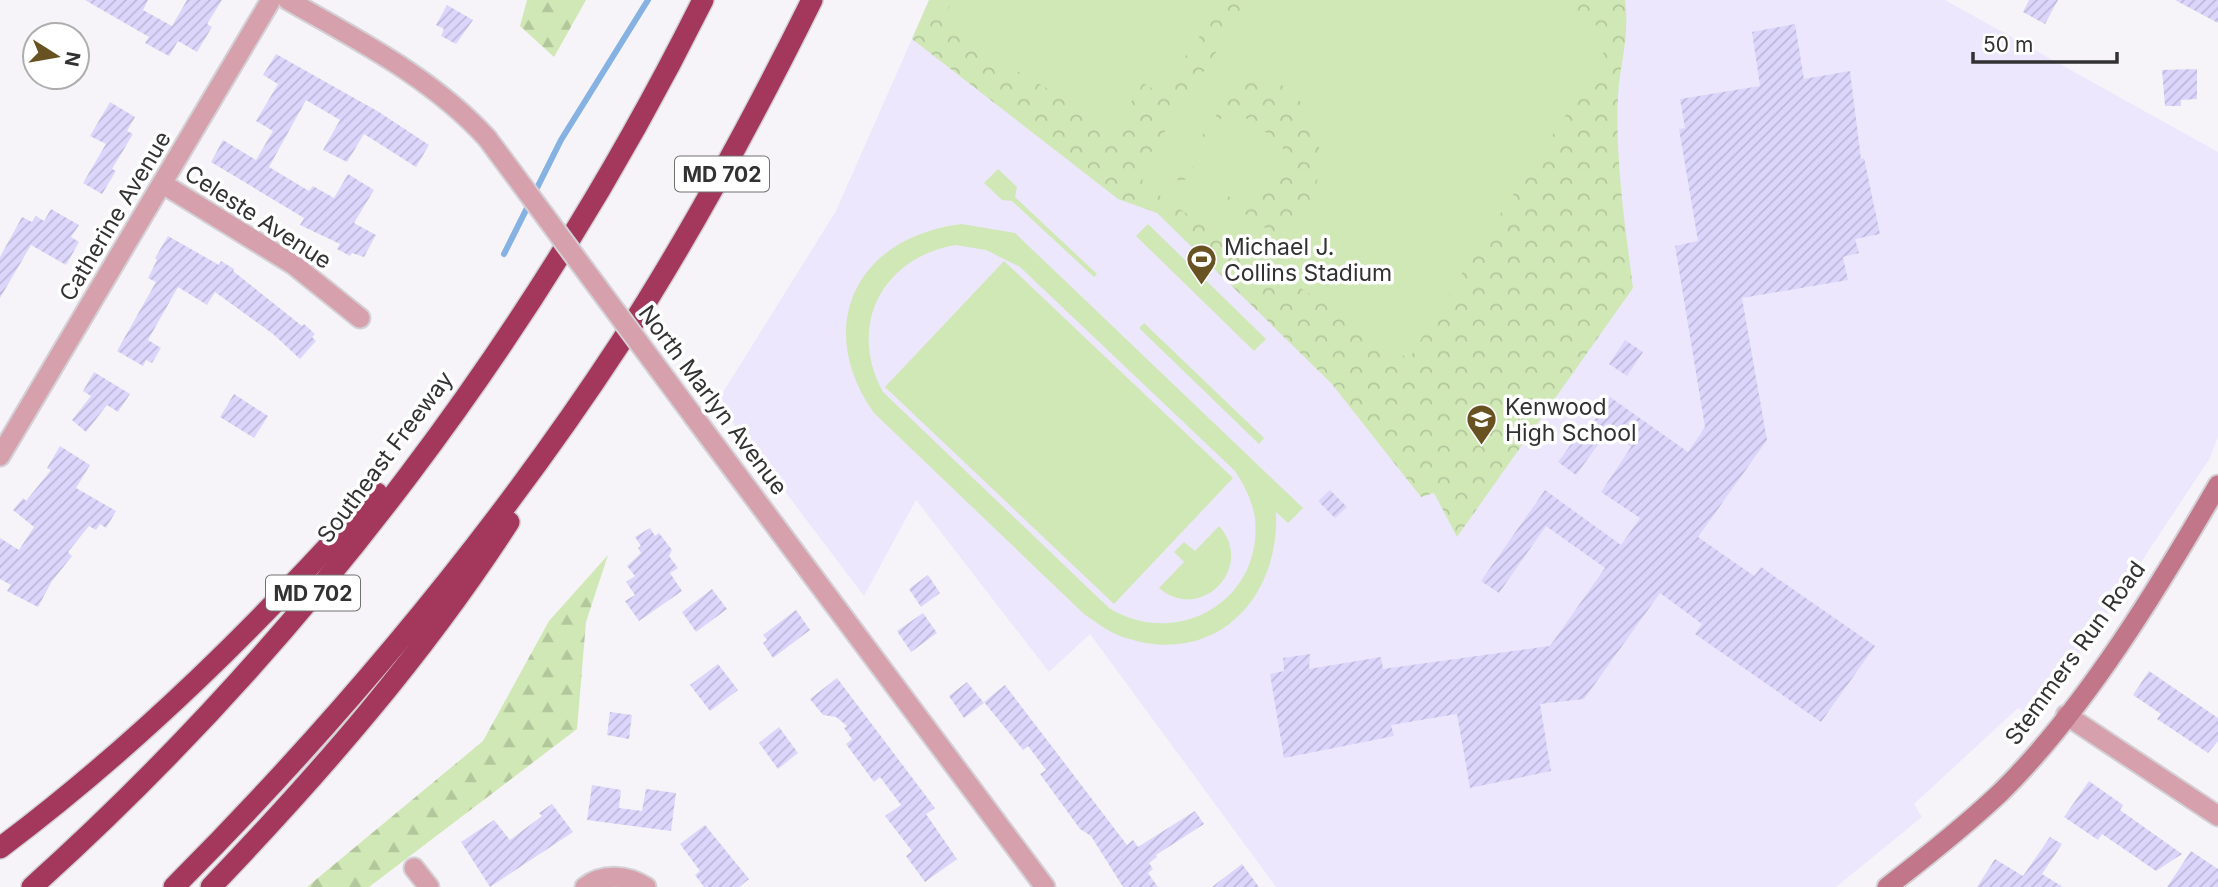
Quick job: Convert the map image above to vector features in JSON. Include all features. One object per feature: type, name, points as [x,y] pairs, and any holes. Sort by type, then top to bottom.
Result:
[{"type":"highway","name":"Southeast Freeway","points":[[32,887],[173,750],[268,647],[346,554],[471,388],[554,264],[624,149],[704,0]]},
{"type":"highway","name":"MD 702","points":[[174,887],[327,726],[414,623],[531,470],[621,341],[712,192],[812,0]]},
{"type":"highway","points":[[0,848],[156,717],[249,632],[404,464],[466,386],[554,264]]},
{"type":"highway","points":[[211,887],[363,721],[424,646],[479,568],[621,341]]},
{"type":"main road","name":"Stemmers Run Road","points":[[1894,885],[2002,790],[2066,715],[2143,610],[2218,485]]},
{"type":"street","name":"Catherine Avenue","points":[[0,456],[271,0]]},
{"type":"street","name":"North Marlyn Avenue","points":[[288,0],[421,78],[459,108],[487,138],[1045,887]]},
{"type":"street","name":"Celeste Avenue","points":[[163,184],[294,265],[360,318]]},
{"type":"street","points":[[2066,715],[2218,816]]},
{"type":"street","points":[[414,868],[429,887]]},
{"type":"street","points":[[585,887],[605,878],[619,877],[636,881],[646,887]]},
{"type":"shaded area","name":"Kenwood High School","points":[[929,0],[1945,0],[2218,152],[2218,436],[2210,458],[2073,665],[2033,718],[2018,708],[1914,804],[1922,817],[1836,887],[1276,887],[1090,634],[1049,672],[916,500],[864,596],[733,423],[715,405],[836,211]]},
{"type":"green space","points":[[527,0],[586,0],[554,57],[520,26]]},
{"type":"green space","points":[[929,0],[1625,0],[1626,38],[1618,96],[1618,144],[1633,288],[1457,537],[1434,493],[1421,497],[1331,383],[1157,213],[1118,199],[912,39]]},
{"type":"green space","points":[[953,0],[1225,0],[1160,93],[1143,83],[1115,128],[957,36],[947,11]]},
{"type":"green space","points":[[1250,0],[1559,0],[1599,27],[1604,57],[1472,257],[1409,359],[1143,185],[1141,168]],"holes":[[[1247,72],[1275,81],[1296,97],[1311,118],[1318,142],[1319,168],[1313,194],[1300,217],[1279,237],[1192,178],[1179,181],[1169,171],[1176,158],[1187,157]]]},
{"type":"green space","points":[[1225,113],[1239,113],[1282,144],[1284,154],[1254,200],[1241,205],[1195,173],[1191,160]]},
{"type":"green space","points":[[998,169],[1017,187],[1015,197],[1097,274],[1094,277],[1012,201],[1002,200],[984,183]]},
{"type":"green space","points":[[962,224],[1015,233],[1303,508],[1288,523],[1276,512],[1274,544],[1267,572],[1254,598],[1236,618],[1214,634],[1188,643],[1158,644],[1126,638],[1110,631],[1084,614],[874,413],[856,380],[847,348],[847,318],[856,290],[872,266],[896,246],[926,232]],"holes":[[[955,245],[986,250],[1020,267],[1235,471],[1248,494],[1254,513],[1254,548],[1245,573],[1230,594],[1210,610],[1187,620],[1162,623],[1135,620],[1109,608],[883,392],[873,367],[869,343],[871,320],[878,299],[891,280],[908,264],[929,252]]]},
{"type":"green space","name":"Michael J. Collins Stadium","points":[[1148,224],[1266,339],[1254,351],[1136,236]]},
{"type":"green space","points":[[1004,261],[1233,478],[1114,604],[885,387]]},
{"type":"green space","points":[[1144,323],[1264,438],[1259,444],[1139,328]]},
{"type":"green space","points":[[1219,526],[1229,542],[1231,558],[1227,573],[1219,586],[1206,595],[1191,599],[1175,597],[1159,588],[1184,562],[1174,552],[1184,542],[1195,551]]},
{"type":"green space","points":[[608,555],[586,622],[577,729],[369,887],[307,887],[483,741],[549,621]]},
{"type":"building","points":[[85,0],[148,0],[143,10],[172,26],[187,0],[222,0],[207,24],[212,27],[197,52],[178,41],[169,56],[145,43],[149,37]]},
{"type":"building","points":[[2029,0],[2058,0],[2045,24],[2023,12]]},
{"type":"building","points":[[2175,0],[2218,0],[2218,23]]},
{"type":"building","points":[[447,5],[473,20],[456,44],[441,36],[444,29],[436,25]]},
{"type":"building","points":[[1795,24],[1804,79],[1850,71],[1861,159],[1864,158],[1880,234],[1855,239],[1859,253],[1843,257],[1848,280],[1742,298],[1767,440],[1698,537],[1754,576],[1761,567],[1875,646],[1821,722],[1695,634],[1702,624],[1660,593],[1584,699],[1540,704],[1551,771],[1470,788],[1457,714],[1391,725],[1394,736],[1284,758],[1270,674],[1284,671],[1283,658],[1310,654],[1309,669],[1381,657],[1383,669],[1550,646],[1605,568],[1546,526],[1499,593],[1481,581],[1545,490],[1621,545],[1640,518],[1601,492],[1631,447],[1608,431],[1576,475],[1558,462],[1575,439],[1579,442],[1610,397],[1688,452],[1705,427],[1675,246],[1698,241],[1679,129],[1685,128],[1680,99],[1760,86],[1752,32]]},
{"type":"building","points":[[276,54],[379,112],[429,145],[416,167],[364,134],[347,162],[323,150],[340,120],[306,100],[269,167],[309,191],[313,186],[334,198],[348,174],[374,190],[354,223],[376,235],[364,257],[352,253],[350,256],[337,249],[340,244],[300,225],[304,218],[211,162],[223,140],[256,160],[273,131],[256,121],[278,84],[263,75]]},
{"type":"building","points":[[2197,69],[2197,99],[2181,100],[2181,106],[2165,106],[2162,70]]},
{"type":"building","points":[[110,102],[135,117],[127,131],[133,134],[112,169],[116,171],[102,194],[83,183],[106,144],[90,136]]},
{"type":"building","points":[[51,209],[79,225],[71,237],[79,242],[66,265],[31,245],[0,298],[0,257],[22,217],[32,222],[36,216],[44,221]]},
{"type":"building","points":[[168,236],[219,265],[221,261],[234,269],[233,271],[302,326],[304,324],[315,334],[312,337],[316,341],[300,359],[273,334],[215,292],[207,305],[178,287],[148,340],[161,348],[152,363],[146,360],[143,366],[117,351],[156,282],[148,278],[157,260],[155,258]]},
{"type":"building","points":[[1625,340],[1643,352],[1627,376],[1609,364]]},
{"type":"building","points":[[94,372],[130,394],[118,412],[107,405],[86,432],[72,420],[91,396],[83,391]]},
{"type":"building","points":[[234,394],[268,416],[254,438],[220,417]]},
{"type":"building","points":[[60,446],[90,465],[76,488],[116,511],[106,528],[100,524],[96,530],[89,526],[68,552],[72,556],[52,581],[38,607],[7,591],[11,585],[0,579],[0,538],[19,550],[34,527],[13,510],[23,498],[26,501],[51,470],[47,468]]},
{"type":"building","points":[[1330,490],[1347,507],[1335,518],[1318,501]]},
{"type":"building","points":[[650,528],[655,536],[659,533],[672,550],[669,556],[678,568],[670,573],[682,591],[639,621],[625,601],[635,595],[626,582],[635,576],[627,566],[641,553],[638,548],[641,546],[635,537]]},
{"type":"building","points":[[928,575],[940,593],[921,607],[909,589]]},
{"type":"building","points":[[712,589],[727,609],[696,632],[682,612]]},
{"type":"building","points":[[796,610],[810,630],[773,658],[763,643],[767,640],[763,635]]},
{"type":"building","points":[[923,613],[937,633],[911,652],[897,631]]},
{"type":"building","points":[[718,664],[738,690],[710,711],[690,685]]},
{"type":"building","points":[[2149,671],[2218,718],[2218,741],[2208,753],[2157,719],[2161,714],[2133,695]]},
{"type":"building","points":[[837,678],[935,808],[926,814],[957,859],[925,882],[906,856],[912,851],[885,816],[901,805],[880,777],[874,782],[846,744],[852,739],[844,728],[847,726],[836,717],[823,715],[810,699]]},
{"type":"building","points":[[967,682],[984,703],[964,718],[949,696]]},
{"type":"building","points":[[1005,685],[1127,845],[1133,840],[1138,847],[1195,811],[1204,824],[1156,855],[1149,863],[1153,869],[1148,873],[1158,887],[1123,887],[1091,836],[1080,829],[1040,774],[1046,770],[1028,746],[1023,750],[984,702]]},
{"type":"building","points":[[610,712],[632,715],[629,739],[607,735]]},
{"type":"building","points":[[779,727],[798,753],[778,769],[759,743]]},
{"type":"building","points":[[2089,781],[2123,805],[2120,810],[2182,854],[2156,871],[2102,834],[2098,840],[2064,817]]},
{"type":"building","points":[[592,785],[621,790],[619,808],[642,811],[646,789],[676,793],[671,831],[587,820]]},
{"type":"building","points":[[552,804],[573,832],[490,887],[461,842],[494,820],[510,840],[542,816],[539,813]]},
{"type":"building","points":[[705,825],[749,879],[739,887],[704,887],[695,875],[700,871],[680,844]]},
{"type":"building","points":[[2050,837],[2062,844],[2042,874],[2063,887],[1977,887],[1995,859],[2023,876]]},
{"type":"building","points":[[2191,851],[2218,869],[2218,887],[2167,887]]},
{"type":"building","points":[[1242,864],[1259,887],[1212,887]]},
{"type":"waterway","points":[[504,254],[561,140],[648,0]]},
{"type":"place","name":"Michael J. Collins Stadium","points":[[1201,287]]},
{"type":"place","name":"Kenwood High School","points":[[1482,447]]}]
